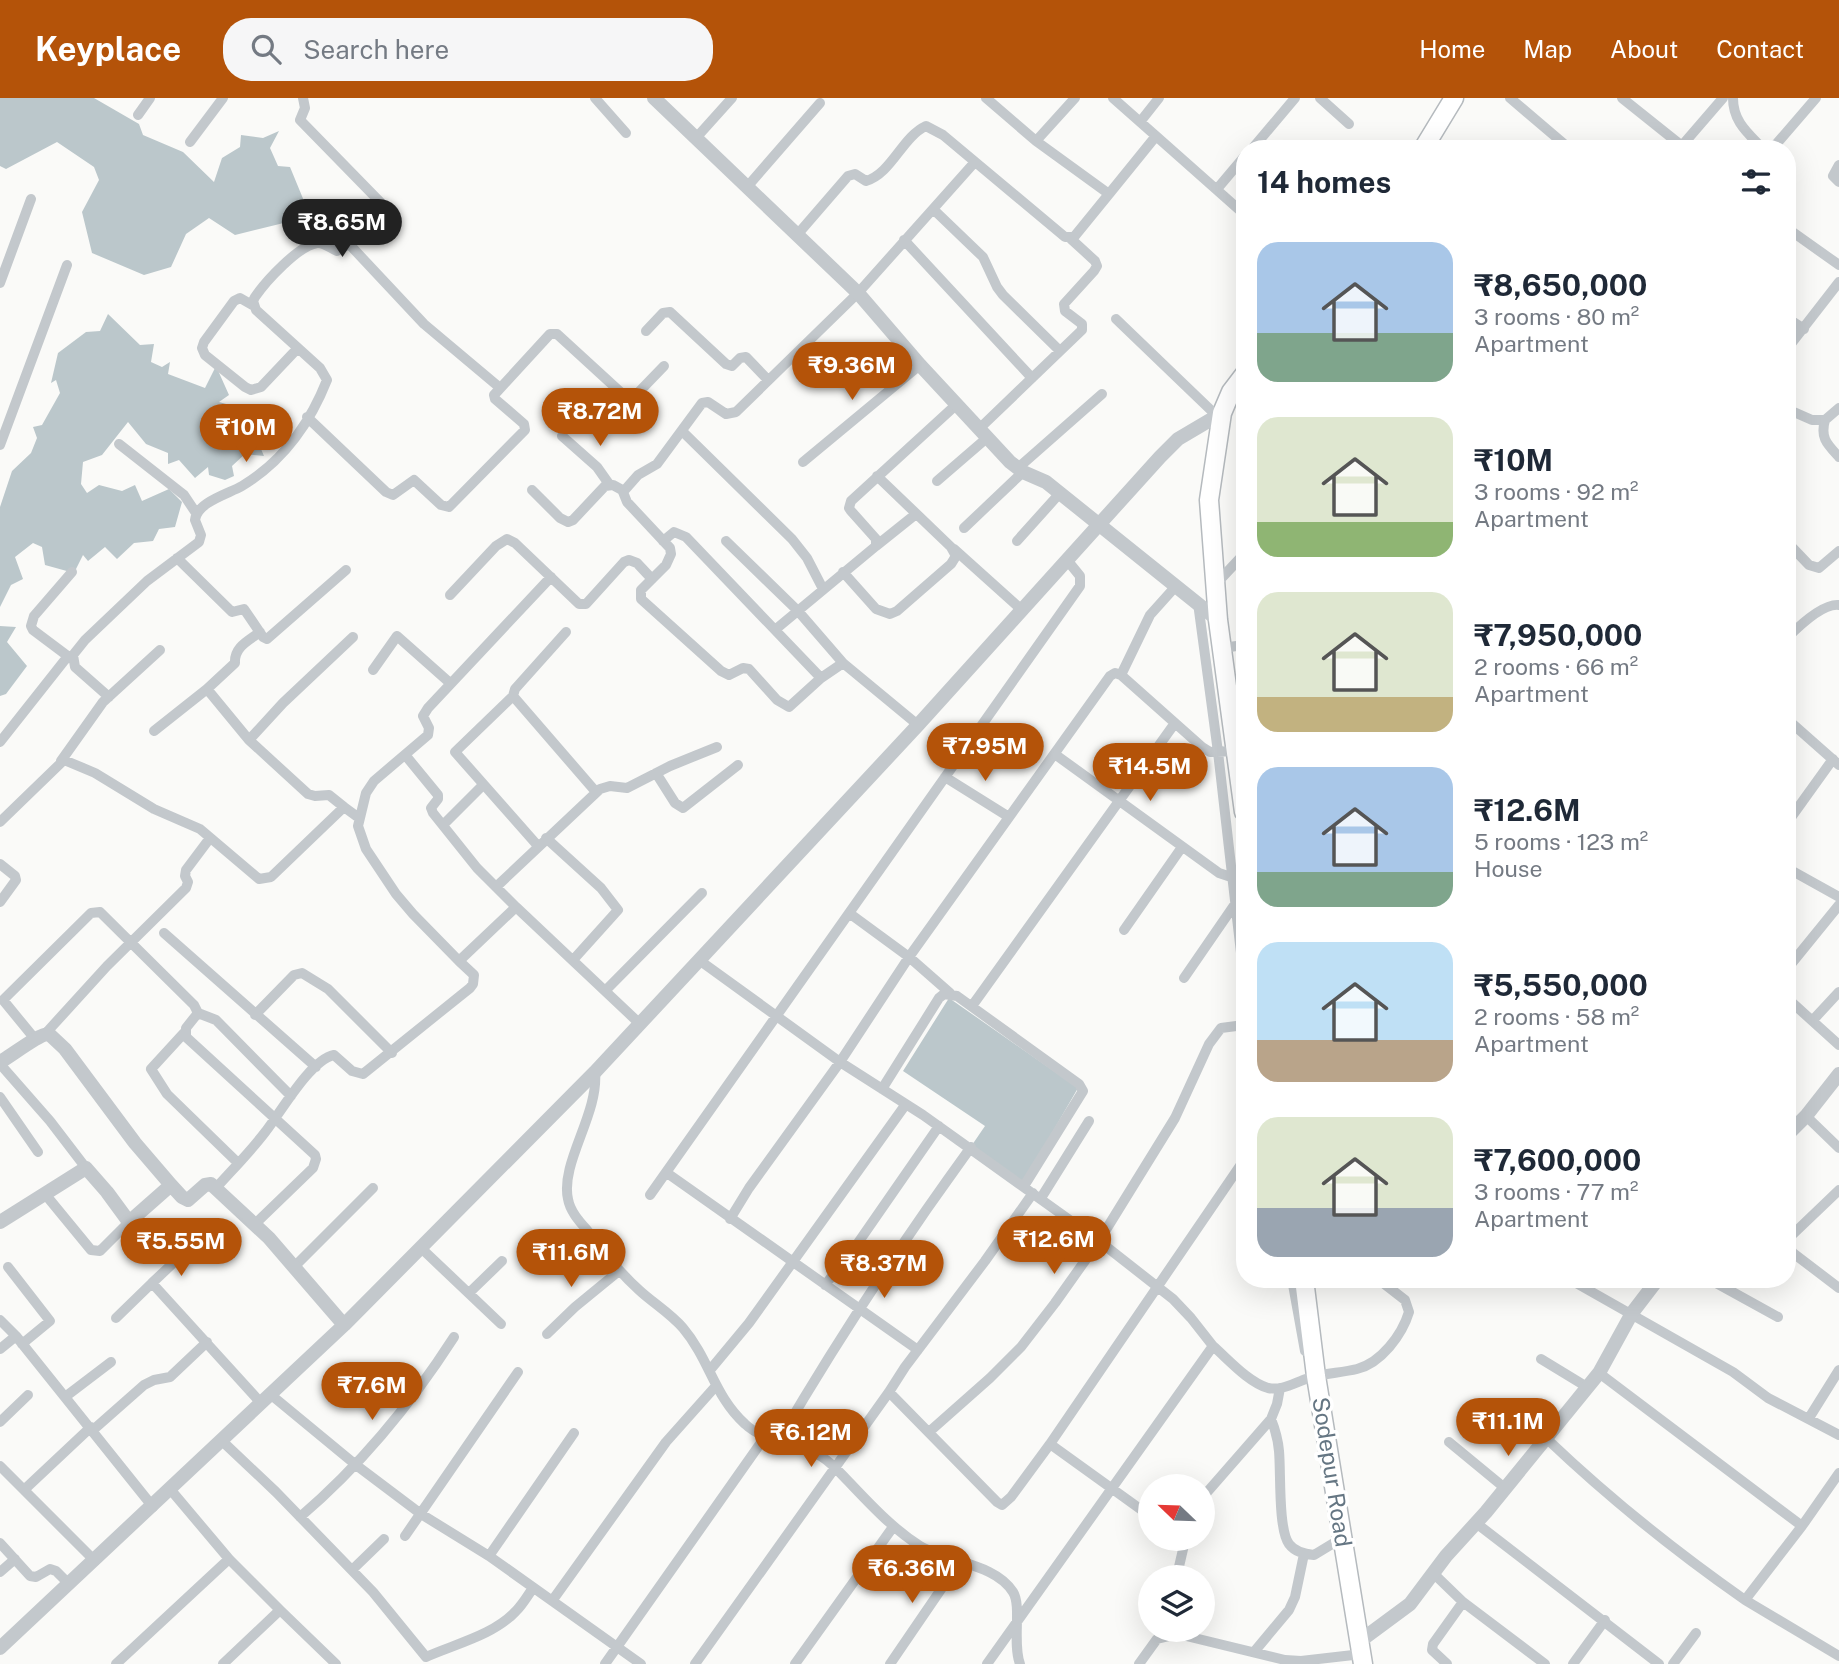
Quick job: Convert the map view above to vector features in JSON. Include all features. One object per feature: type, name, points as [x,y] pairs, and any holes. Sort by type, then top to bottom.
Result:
[{"type":"main road","points":[[1428,140],[1454,98]]},
{"type":"main road","points":[[1236,385],[1220,415],[1209,500],[1218,620],[1236,711]]},
{"type":"main road","points":[[1236,732],[1227,752],[1236,784]]},
{"type":"main road","name":"Sodepur Road","points":[[1305,1288],[1312,1377],[1362,1653]]},
{"type":"street","points":[[138,115],[150,98]]},
{"type":"street","points":[[190,142],[223,98]]},
{"type":"street","points":[[254,306],[253,301],[261,289],[288,261],[315,243],[337,251],[349,244],[384,206],[300,120],[304,108],[303,98]]},
{"type":"street","points":[[595,98],[626,133]]},
{"type":"street","points":[[654,98],[858,293],[920,365],[1020,470],[1041,478],[1218,620]]},
{"type":"street","points":[[695,138],[732,98]]},
{"type":"street","points":[[986,98],[1036,141],[1109,194]]},
{"type":"street","points":[[1036,141],[1075,98]]},
{"type":"street","points":[[1113,98],[1236,207]]},
{"type":"street","points":[[1140,122],[1159,98]]},
{"type":"street","points":[[1260,140],[1296,98]]},
{"type":"street","points":[[1320,98],[1349,124]]},
{"type":"street","points":[[1510,98],[1559,140]]},
{"type":"street","points":[[1622,98],[1672,140]]},
{"type":"street","points":[[1686,140],[1723,98]]},
{"type":"street","points":[[1733,98],[1734,114],[1739,124],[1754,140]]},
{"type":"street","points":[[1780,140],[1816,98]]},
{"type":"street","points":[[747,187],[820,103]]},
{"type":"street","points":[[797,235],[848,176],[855,174],[866,181],[872,179],[926,126],[943,135],[1065,237],[1072,239],[1095,261],[1097,266],[1094,271],[1064,304],[1065,311],[1082,327],[1080,332],[1032,378],[937,481]]},
{"type":"street","points":[[1072,239],[1156,136]]},
{"type":"street","points":[[624,491],[638,475],[657,464],[702,402],[708,402],[726,415],[732,414],[858,293],[974,163]]},
{"type":"street","points":[[1839,164],[1833,176],[1839,182]]},
{"type":"street","points":[[1217,189],[1236,166]]},
{"type":"street","points":[[0,284],[30,200]]},
{"type":"street","points":[[933,209],[983,257],[1003,295],[1060,351]]},
{"type":"street","points":[[1796,234],[1839,265]]},
{"type":"street","points":[[904,240],[1032,378]]},
{"type":"street","points":[[349,244],[424,324],[499,387]]},
{"type":"street","points":[[0,445],[67,265]]},
{"type":"street","points":[[1796,338],[1835,299],[1839,282]]},
{"type":"street","points":[[196,513],[244,485],[276,461],[291,444],[327,380],[320,368],[254,306],[240,298],[234,301],[204,342],[202,348],[205,355],[251,390],[261,387],[297,349]]},
{"type":"street","points":[[646,331],[663,313],[670,312],[726,364],[732,366],[740,358],[746,357],[768,380]]},
{"type":"street","points":[[0,1648],[344,1325],[595,1072],[918,725],[1178,439],[1220,415],[1116,319]]},
{"type":"street","points":[[1796,324],[1804,329]]},
{"type":"street","points":[[307,417],[386,492],[393,495],[409,482],[417,481],[441,505],[449,507],[525,430],[524,424],[494,397],[499,387],[547,337],[554,333],[628,399],[634,397],[664,366]]},
{"type":"street","points":[[803,462],[920,365]]},
{"type":"street","points":[[964,528],[1020,470],[1102,394]]},
{"type":"street","points":[[876,545],[876,539],[849,508],[853,498],[957,404]]},
{"type":"street","points":[[1839,408],[1825,421],[1822,431],[1824,440],[1839,457]]},
{"type":"street","points":[[1796,413],[1812,420],[1825,421]]},
{"type":"street","points":[[682,431],[792,539],[807,558],[823,589]]},
{"type":"street","points":[[562,436],[597,467],[609,484],[624,491],[627,502],[670,548],[670,559],[641,590],[643,603],[725,674],[733,675],[743,668],[749,669],[786,707],[793,705],[821,678],[843,663]]},
{"type":"street","points":[[0,742],[85,640],[147,581],[201,539],[195,520],[196,513],[184,495],[119,444]]},
{"type":"street","points":[[877,476],[1022,610]]},
{"type":"street","points":[[531,490],[560,518],[568,522],[609,484]]},
{"type":"street","points":[[1017,541],[1060,493]]},
{"type":"street","points":[[776,629],[916,514]]},
{"type":"street","points":[[663,541],[674,532],[681,533],[821,678]]},
{"type":"street","points":[[450,595],[496,546],[507,539],[576,601],[583,604],[593,599],[624,562],[629,560],[652,579]]},
{"type":"street","points":[[726,541],[798,611],[843,663],[918,725]]},
{"type":"street","points":[[844,572],[877,609],[890,614],[897,611],[951,564],[956,556],[951,547]]},
{"type":"street","points":[[1796,551],[1814,568],[1824,566],[1839,551]]},
{"type":"street","points":[[177,558],[232,612],[244,609],[265,639],[269,639],[346,570]]},
{"type":"street","points":[[650,1195],[1080,586],[1080,576],[1067,560]]},
{"type":"street","points":[[1215,585],[1236,563]]},
{"type":"street","points":[[72,572],[34,616],[31,626],[70,658],[75,667],[108,697]]},
{"type":"street","points":[[216,1188],[269,1128],[291,1096],[327,1057],[334,1055],[352,1072],[363,1074],[392,1053],[473,984],[474,975],[396,894],[359,835],[359,818],[369,787],[428,736],[429,728],[423,716],[450,683],[551,577]]},
{"type":"street","points":[[1121,675],[1150,615],[1176,586]]},
{"type":"street","points":[[1198,603],[1227,752],[1231,877],[1236,912]]},
{"type":"street","points":[[1796,631],[1831,604],[1839,605]]},
{"type":"street","points":[[154,731],[235,663],[234,654],[237,649],[260,632]]},
{"type":"street","points":[[566,632],[514,689],[513,696],[456,750],[456,755],[542,842],[601,888],[618,910],[573,960]]},
{"type":"street","points":[[373,670],[397,636],[450,683]]},
{"type":"street","points":[[248,740],[353,637]]},
{"type":"street","points":[[1222,648],[1236,646]]},
{"type":"street","points":[[0,822],[61,761],[108,697],[160,650]]},
{"type":"street","points":[[730,1219],[749,1188],[840,1062],[909,957],[1110,676],[1115,673],[1121,675],[1202,747],[1227,752]]},
{"type":"street","points":[[207,689],[248,740],[308,794],[329,795],[359,818]]},
{"type":"street","points":[[513,696],[596,792]]},
{"type":"street","points":[[972,1006],[1175,723]]},
{"type":"street","points":[[1796,727],[1836,762],[1796,811]]},
{"type":"street","points":[[496,887],[596,792],[605,787],[628,788],[717,747]]},
{"type":"street","points":[[406,755],[438,795],[431,808],[496,887],[639,1023]]},
{"type":"street","points":[[1056,755],[1219,873],[1231,877],[1236,875]]},
{"type":"street","points":[[61,761],[69,761],[154,809],[190,823],[254,876],[265,879],[271,877],[344,807]]},
{"type":"street","points":[[656,773],[675,803],[683,808],[738,765]]},
{"type":"street","points":[[945,777],[1009,817]]},
{"type":"street","points":[[443,825],[483,785]]},
{"type":"street","points":[[129,1222],[50,1121],[0,1063],[41,1036],[130,942],[186,888],[186,870],[210,838]]},
{"type":"street","points":[[1124,930],[1182,847]]},
{"type":"street","points":[[0,902],[16,880],[15,876],[1,866]]},
{"type":"street","points":[[1796,874],[1839,897]]},
{"type":"street","points":[[605,991],[702,893]]},
{"type":"street","points":[[1184,978],[1235,904]]},
{"type":"street","points":[[1796,958],[1839,905]]},
{"type":"street","points":[[459,961],[516,907]]},
{"type":"street","points":[[291,1096],[216,1020],[198,1013],[194,1005],[100,912],[90,912],[1,1000],[41,1036],[65,1049],[135,1143],[182,1197],[188,1200],[205,1185],[211,1184],[294,1267],[344,1325]]},
{"type":"street","points":[[849,913],[909,957],[950,993],[1079,1084],[1083,1091],[1033,1192]]},
{"type":"street","points":[[164,933],[316,1067]]},
{"type":"street","points":[[699,960],[840,1062],[971,1147],[1099,1241],[1158,1287],[1191,1318],[1213,1346],[1249,1376],[1267,1387],[1280,1388],[1312,1377],[1359,1369],[1371,1364],[1393,1342],[1406,1319],[1408,1306],[1388,1288]]},
{"type":"street","points":[[255,1015],[293,975],[302,973],[334,994],[392,1053]]},
{"type":"street","points":[[1814,1020],[1839,992]]},
{"type":"street","points":[[882,1089],[939,998],[950,993]]},
{"type":"street","points":[[1796,1005],[1839,1045]]},
{"type":"street","points":[[198,1013],[184,1033],[151,1069],[166,1094],[238,1163]]},
{"type":"street","points":[[929,1432],[1021,1347],[1099,1241],[1175,1118],[1209,1044],[1221,1028],[1236,1026]]},
{"type":"street","points":[[184,1033],[315,1155],[315,1164],[254,1225]]},
{"type":"street","points":[[595,1072],[594,1098],[569,1174],[568,1202],[574,1214],[619,1271],[681,1325],[710,1370],[715,1387],[731,1410],[748,1427],[765,1437],[804,1447],[824,1457],[893,1527],[920,1546],[959,1563],[989,1571],[1004,1582],[1014,1593],[1017,1606],[1015,1628],[1020,1664]]},
{"type":"street","points":[[1796,1126],[1839,1074]]},
{"type":"street","points":[[0,1097],[38,1152]]},
{"type":"street","points":[[710,1370],[749,1323],[906,1104]]},
{"type":"street","points":[[1806,1116],[1839,1148]]},
{"type":"street","points":[[695,1664],[918,1350],[985,1262],[1033,1192],[1089,1121]]},
{"type":"street","points":[[825,1284],[853,1250],[939,1126]]},
{"type":"street","points":[[779,1440],[859,1308],[971,1147]]},
{"type":"street","points":[[0,1223],[86,1168]]},
{"type":"street","points":[[890,1392],[1002,1505],[1011,1497],[1050,1444],[1236,1172]]},
{"type":"street","points":[[667,1173],[918,1350]]},
{"type":"street","points":[[45,1194],[91,1250],[100,1251],[171,1185]]},
{"type":"street","points":[[294,1267],[373,1188]]},
{"type":"street","points":[[1796,1231],[1839,1190]]},
{"type":"street","points":[[421,1247],[501,1324]]},
{"type":"street","points":[[116,1318],[187,1250]]},
{"type":"street","points":[[1796,1255],[1839,1288]]},
{"type":"street","points":[[468,1293],[502,1261]]},
{"type":"street","points":[[0,1349],[50,1321],[8,1267]]},
{"type":"street","points":[[547,1334],[619,1271]]},
{"type":"street","points":[[152,1283],[206,1342],[265,1399],[421,1514],[489,1556],[640,1664]]},
{"type":"street","points":[[1294,1288],[1312,1377]]},
{"type":"street","points":[[1587,1288],[1733,1372],[1760,1393],[1839,1435]]},
{"type":"street","points":[[1215,1640],[1254,1652],[1301,1661],[1362,1653],[1410,1604],[1433,1573],[1547,1439],[1599,1373],[1632,1312],[1651,1288]]},
{"type":"street","points":[[1725,1288],[1778,1317]]},
{"type":"street","points":[[0,1320],[92,1429],[153,1507]]},
{"type":"street","points":[[300,1517],[356,1465],[410,1401],[454,1337]]},
{"type":"street","points":[[25,1489],[150,1381],[170,1377],[206,1342]]},
{"type":"street","points":[[988,1664],[1213,1346]]},
{"type":"street","points":[[1541,1359],[1587,1387]]},
{"type":"street","points":[[65,1397],[111,1362]]},
{"type":"street","points":[[1809,1418],[1839,1370]]},
{"type":"street","points":[[405,1535],[518,1372]]},
{"type":"street","points":[[1599,1373],[1802,1526]]},
{"type":"street","points":[[552,1601],[666,1442],[715,1387]]},
{"type":"street","points":[[1215,1483],[1271,1419],[1280,1388]]},
{"type":"street","points":[[0,1422],[28,1395]]},
{"type":"street","points":[[1271,1419],[1278,1438],[1286,1538],[1295,1550],[1314,1555],[1342,1538]]},
{"type":"street","points":[[489,1556],[574,1433]]},
{"type":"street","points":[[605,1664],[765,1437]]},
{"type":"street","points":[[1547,1439],[1642,1523],[1745,1600],[1839,1656]]},
{"type":"street","points":[[221,1440],[373,1592],[429,1660],[503,1622],[517,1611],[533,1588]]},
{"type":"street","points":[[1449,1442],[1506,1489]]},
{"type":"street","points":[[1050,1444],[1138,1507]]},
{"type":"street","points":[[0,1466],[95,1561]]},
{"type":"street","points":[[1745,1600],[1836,1485],[1839,1473]]},
{"type":"street","points":[[170,1489],[229,1559],[336,1664]]},
{"type":"street","points":[[1476,1523],[1659,1664]]},
{"type":"street","points":[[795,1664],[893,1527]]},
{"type":"street","points":[[352,1570],[384,1539]]},
{"type":"street","points":[[0,1543],[33,1578],[50,1569],[56,1571],[69,1584]]},
{"type":"street","points":[[1254,1652],[1289,1610],[1296,1597],[1304,1554]]},
{"type":"street","points":[[0,1572],[15,1559]]},
{"type":"street","points":[[116,1664],[229,1559]]},
{"type":"street","points":[[890,1664],[959,1563]]},
{"type":"street","points":[[1433,1573],[1464,1602],[1545,1664]]},
{"type":"street","points":[[1447,1664],[1434,1654],[1433,1644],[1464,1602]]},
{"type":"street","points":[[223,1664],[280,1610]]},
{"type":"street","points":[[1573,1664],[1605,1620]]},
{"type":"street","points":[[1673,1664],[1696,1633]]},
{"type":"street","points":[[1139,1664],[1155,1642]]},
{"type":"shaded area","points":[[0,98],[94,98],[139,124],[143,135],[183,152],[214,182],[222,158],[240,147],[241,135],[263,138],[279,131],[270,148],[278,166],[290,167],[304,201],[296,220],[235,235],[209,218],[186,234],[171,267],[144,275],[92,253],[82,212],[99,180],[94,167],[57,142],[6,169],[0,166]]},
{"type":"shaded area","points":[[108,314],[140,345],[154,344],[151,362],[162,367],[170,362],[168,374],[205,388],[216,366],[229,395],[219,402],[244,409],[264,456],[245,454],[232,466],[234,476],[225,480],[209,475],[208,467],[195,478],[179,460],[168,464],[168,453],[146,444],[128,422],[102,455],[83,462],[81,484],[87,493],[99,485],[122,491],[135,485],[142,501],[169,489],[182,502],[175,527],[159,529],[153,541],[134,543],[117,559],[105,547],[88,561],[83,555],[74,573],[45,565],[42,547],[33,543],[15,557],[23,579],[11,585],[0,607],[0,507],[12,471],[31,453],[37,438],[33,427],[42,425],[60,393],[56,380],[51,383],[58,353],[86,332],[100,331]]},
{"type":"shaded area","points":[[0,626],[16,627],[7,642],[27,666],[6,694],[0,696]]},
{"type":"shaded area","points":[[949,998],[1078,1088],[1023,1183],[972,1145],[985,1126],[903,1071]]}]
